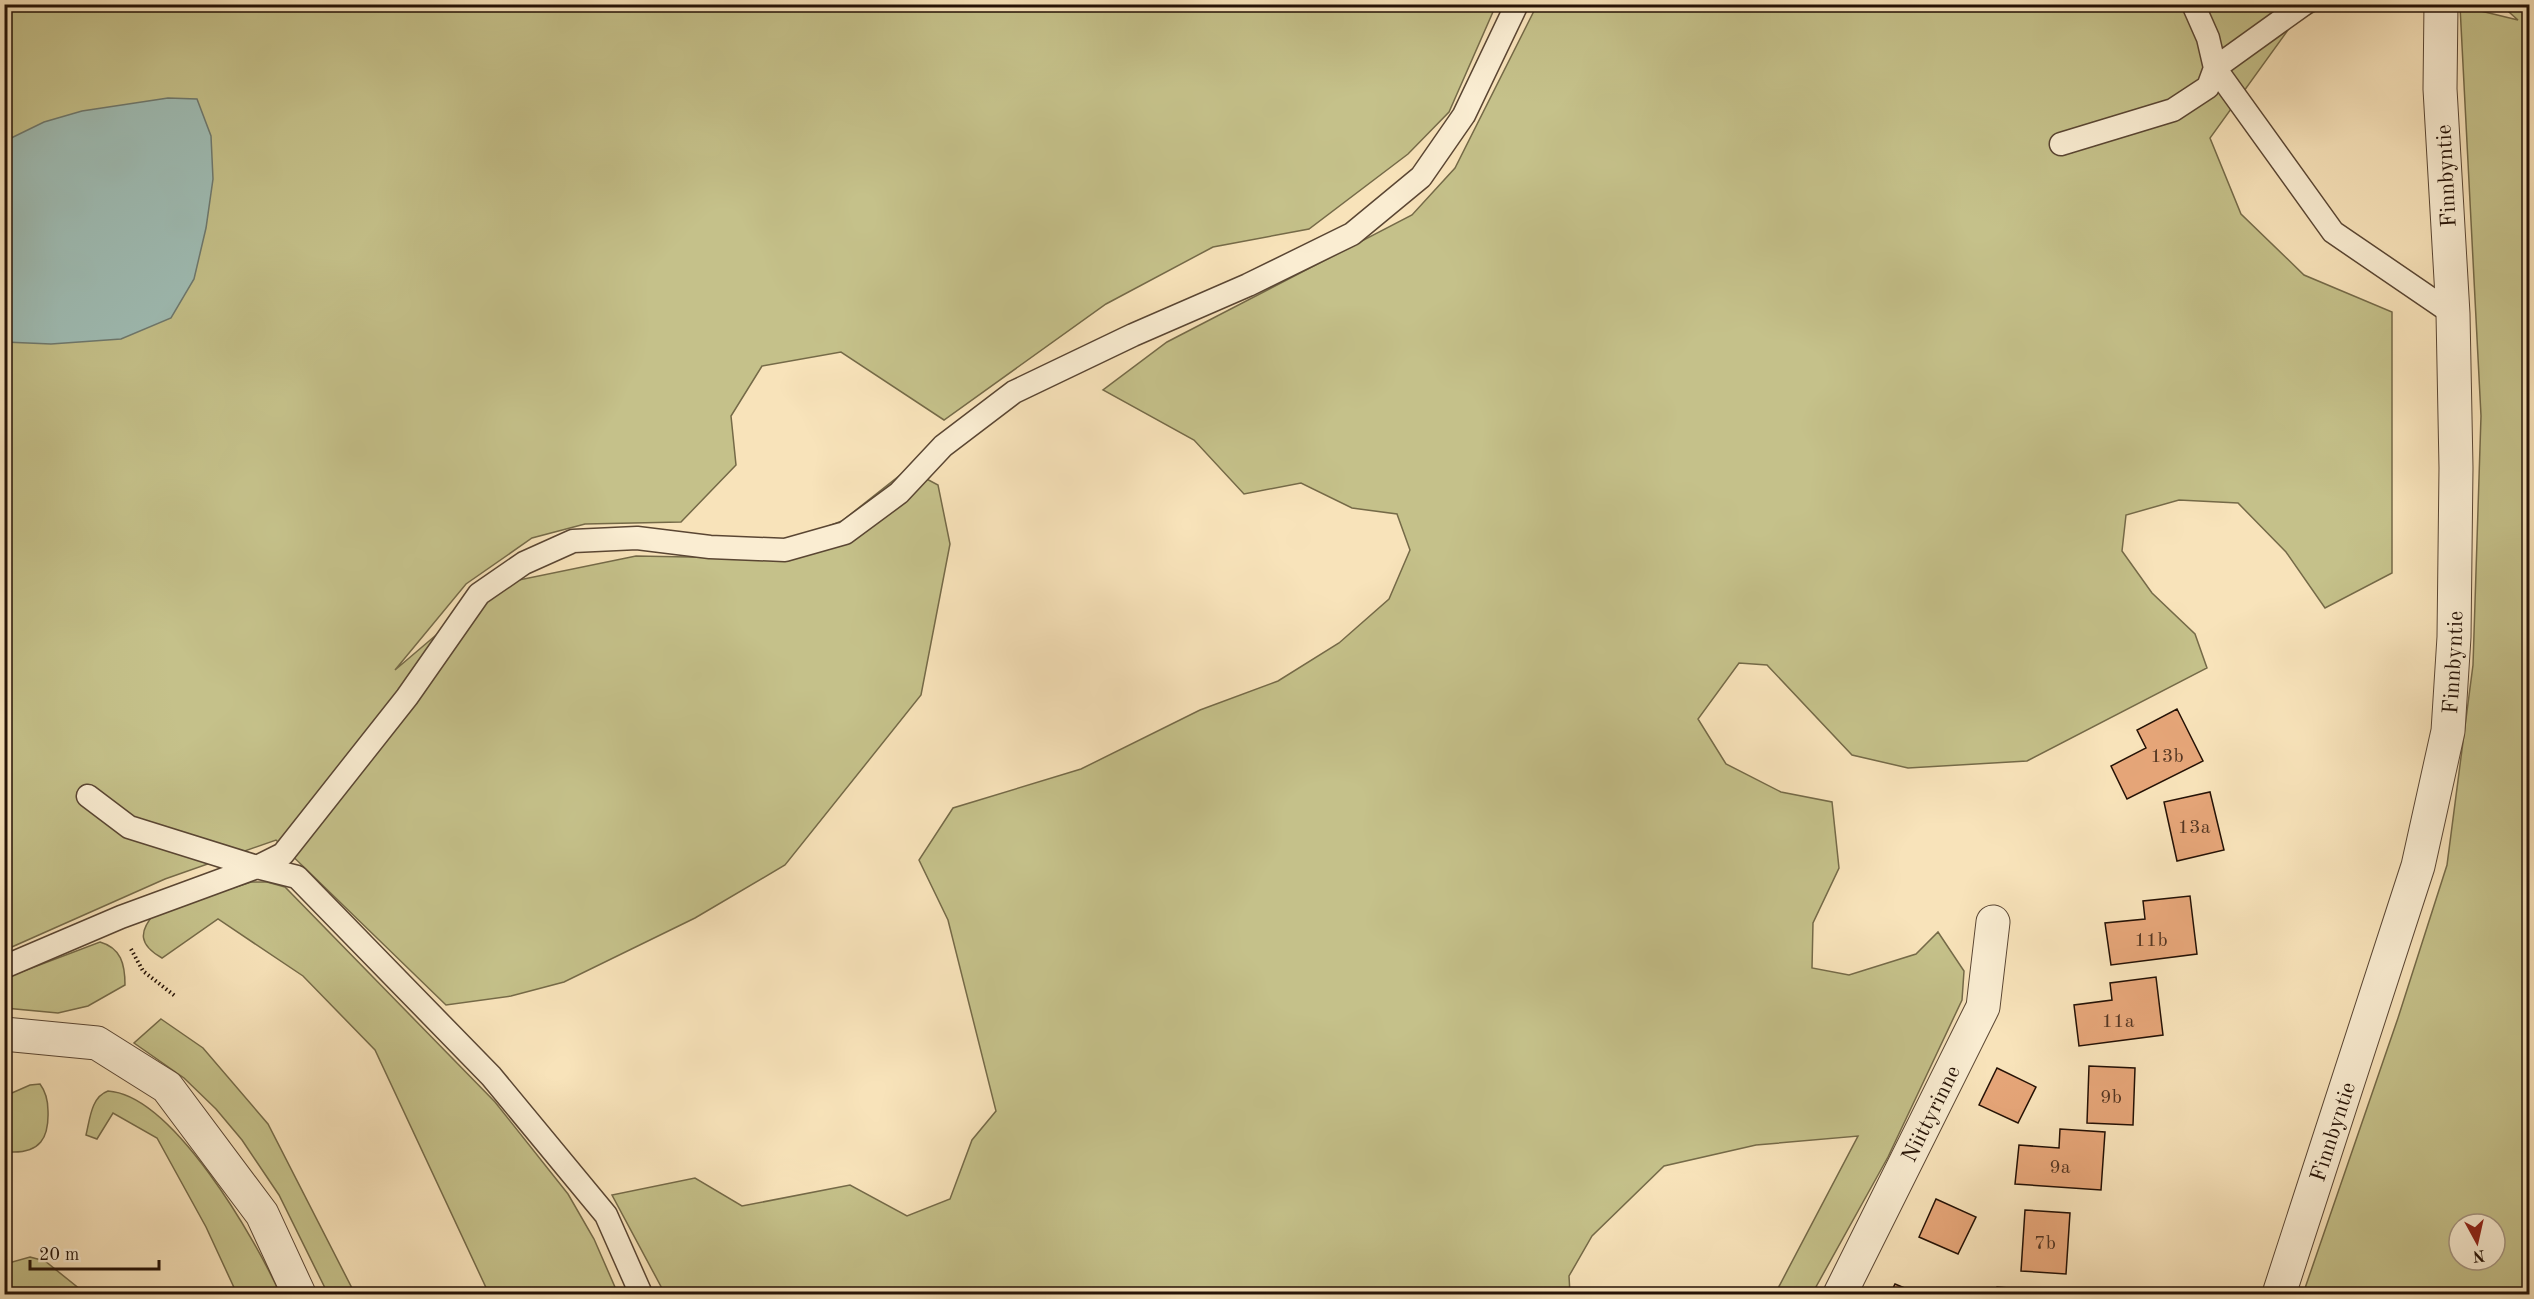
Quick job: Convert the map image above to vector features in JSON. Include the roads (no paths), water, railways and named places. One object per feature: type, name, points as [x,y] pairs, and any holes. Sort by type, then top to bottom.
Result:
[{"type":"street","name":"Finnbyntie","points":[[2279,1294],[2418,866],[2448,731],[2455,592],[2456,468],[2453,314],[2440,89],[2441,4]]},
{"type":"street","name":"Niittyrinne","points":[[1840,1294],[1983,1007],[1993,922]]},
{"type":"street","points":[[4,1034],[97,1043],[167,1087],[262,1214],[299,1294]]},
{"type":"street","points":[[4,1059],[39,1039]]},
{"type":"lane","points":[[4,968],[121,917],[256,867],[283,854],[406,697],[479,594],[515,569],[573,541],[637,538],[710,547],[785,550],[845,533],[899,493],[943,446],[1014,392],[1133,335],[1248,285],[1352,234],[1421,177],[1464,115],[1517,4]]},
{"type":"lane","points":[[2193,4],[2208,38],[2215,68],[2333,232],[2453,314]]},
{"type":"lane","points":[[2061,144],[2173,110],[2208,87],[2215,68],[2304,4]]},
{"type":"lane","points":[[87,796],[129,827],[256,867],[297,877],[491,1076],[606,1215],[641,1294]]},
{"type":"water","points":[[168,98],[197,99],[211,136],[213,179],[206,228],[194,279],[171,318],[121,339],[51,344],[5,342],[5,141],[44,122],[82,111]]}]
